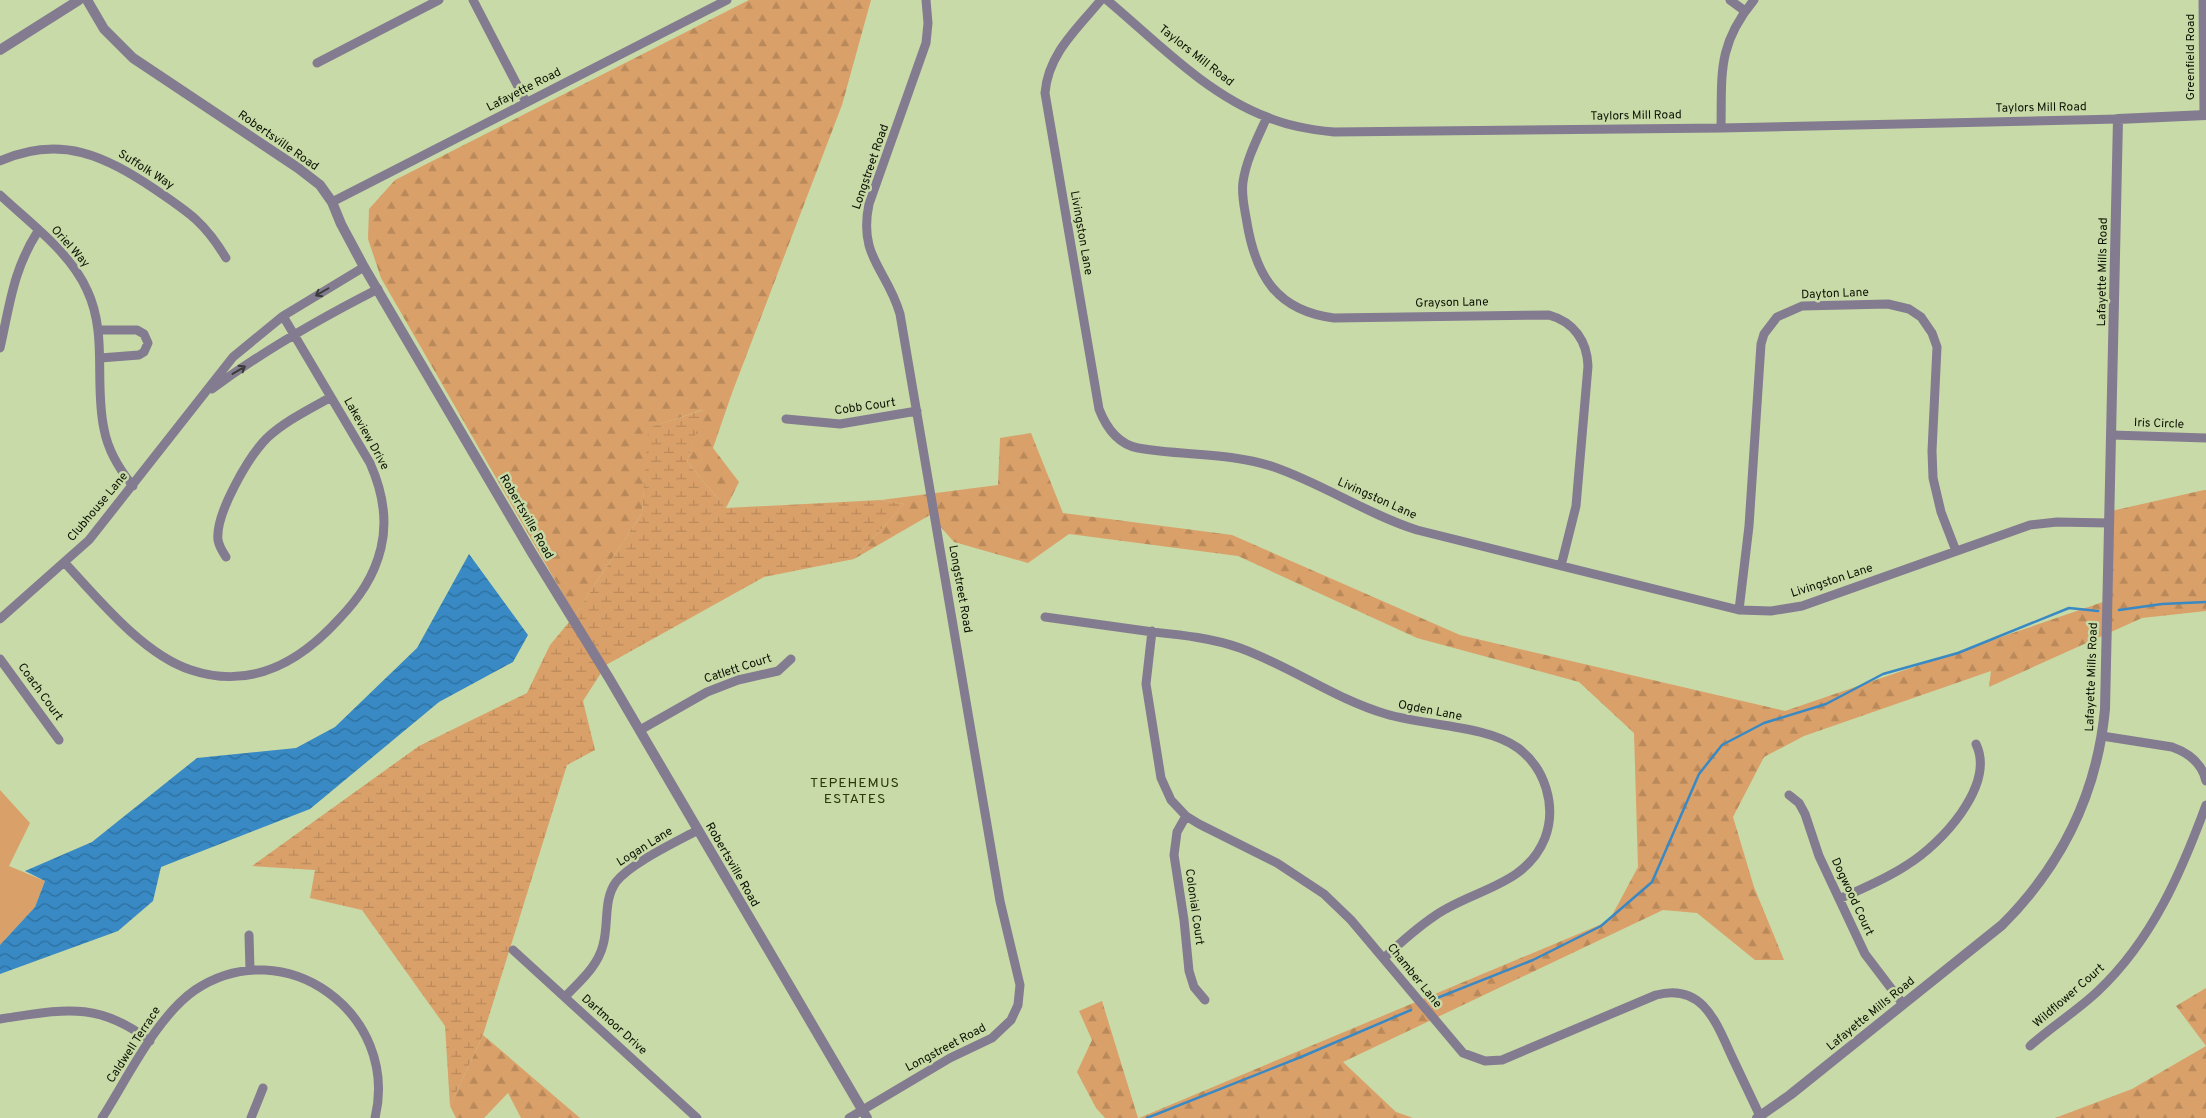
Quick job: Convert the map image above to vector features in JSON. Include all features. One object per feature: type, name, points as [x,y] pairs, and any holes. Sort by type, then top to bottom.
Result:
[{"type":"street","points":[[0,50],[79,0]]},
{"type":"street","name":"Robertsville Road","points":[[87,0],[104,29],[133,58],[298,168],[320,185],[332,202],[341,224],[364,267],[532,553],[640,730],[864,1114]]},
{"type":"street","points":[[317,63],[439,0]]},
{"type":"street","points":[[473,0],[526,102]]},
{"type":"street","name":"Lafayette Road","points":[[332,202],[727,0]]},
{"type":"street","name":"Longstreet Road","points":[[864,1114],[950,1058],[1000,1032],[1017,1010],[1020,994],[1000,902],[900,314],[893,293],[872,258],[866,230],[869,204],[926,43],[928,23],[926,0]]},
{"type":"street","name":"Livingston Lane","points":[[1101,0],[1056,56],[1048,73],[1045,93],[1099,409],[1116,438],[1130,446],[1234,458],[1272,466],[1396,524],[1739,610],[1771,611],[1802,606],[2030,525],[2057,522],[2109,523]]},
{"type":"street","name":"Taylors Mill Road","points":[[1107,0],[1211,86],[1267,117],[1318,130],[1354,134],[1721,128],[2118,119],[2205,115]]},
{"type":"street","points":[[1730,0],[1745,11]]},
{"type":"street","points":[[1721,128],[1723,59],[1730,36],[1754,0]]},
{"type":"street","name":"Greenfield Road","points":[[2204,5],[2205,115]]},
{"type":"street","name":"Grayson Lane","points":[[1267,117],[1245,171],[1243,198],[1251,246],[1257,265],[1269,284],[1288,302],[1309,313],[1334,318],[1549,315],[1571,326],[1582,339],[1588,355],[1588,366],[1578,491],[1561,566]]},
{"type":"street","name":"Lafayette Mills Road","points":[[1758,1117],[1790,1095],[2002,925],[2040,884],[2062,850],[2080,816],[2093,778],[2102,736],[2112,435],[2118,119]]},
{"type":"street","name":"Suffolk Way","points":[[0,161],[20,153],[51,149],[85,152],[99,156],[127,170],[194,216],[212,234],[226,258]]},
{"type":"street","name":"Oriel Way","points":[[0,195],[62,254],[82,281],[93,304],[99,330],[104,430],[114,459],[133,486]]},
{"type":"street","points":[[0,348],[17,271],[24,253],[38,231]]},
{"type":"street","name":"Clubhouse Lane","points":[[0,619],[65,563],[98,531],[233,357],[283,316],[364,267]]},
{"type":"street","name":"Clubhouse Lane","points":[[200,398],[231,374],[378,289]]},
{"type":"street","name":"Dayton Lane","points":[[1739,610],[1749,526],[1761,344],[1771,323],[1792,309],[1810,306],[1897,305],[1917,314],[1929,326],[1936,348],[1932,451],[1933,478],[1941,512],[1956,551]]},
{"type":"street","name":"Lakeview Drive","points":[[65,563],[101,602],[150,648],[182,667],[211,675],[246,675],[275,668],[296,658],[323,637],[362,593],[375,567],[382,539],[383,509],[377,480],[370,463],[283,316]]},
{"type":"street","points":[[99,330],[136,330],[144,334],[148,343],[147,347],[139,355],[100,358]]},
{"type":"street","points":[[226,557],[218,540],[219,525],[245,466],[256,450],[274,432],[331,397]]},
{"type":"street","name":"Cobb Court","points":[[786,419],[840,424],[917,411]]},
{"type":"street","name":"Iris Circle","points":[[2112,435],[2206,438]]},
{"type":"street","name":"Ogden Lane","points":[[1045,617],[1201,638],[1239,648],[1354,702],[1385,714],[1496,736],[1518,748],[1536,766],[1546,789],[1549,808],[1545,836],[1534,858],[1510,880],[1437,914],[1384,958]]},
{"type":"street","name":"Chamber Lane","points":[[1152,632],[1146,684],[1161,778],[1171,800],[1186,816],[1304,879],[1339,908],[1384,958],[1457,1047],[1472,1057],[1485,1061],[1510,1058],[1656,994],[1670,992],[1689,996],[1705,1007],[1712,1016],[1758,1117]]},
{"type":"street","name":"Coach Court","points":[[0,659],[59,740]]},
{"type":"street","name":"Catlett Court","points":[[640,730],[707,692],[738,680],[778,671],[791,659]]},
{"type":"street","points":[[2102,736],[2182,750],[2196,761],[2206,781]]},
{"type":"street","points":[[1839,899],[1907,866],[1928,850],[1948,829],[1969,801],[1979,778],[1980,755],[1976,744]]},
{"type":"street","name":"Dogwood Court","points":[[1790,795],[1799,803],[1805,814],[1819,856],[1865,954],[1903,1004]]},
{"type":"street","name":"Wildflower Court","points":[[2030,1046],[2098,990],[2138,944],[2178,878],[2206,805]]},
{"type":"street","name":"Colonial Court","points":[[1186,816],[1177,832],[1174,855],[1184,920],[1189,971],[1194,987],[1205,1000]]},
{"type":"street","name":"Logan Lane","points":[[565,997],[599,957],[604,941],[610,894],[617,880],[632,868],[698,830]]},
{"type":"street","points":[[248,934],[250,970]]},
{"type":"street","name":"Dartmoor Drive","points":[[514,950],[697,1118]]},
{"type":"street","name":"Caldwell Terrace","points":[[102,1118],[150,1041],[175,1006],[195,990],[223,977],[250,970],[284,973],[311,982],[334,996],[352,1014],[366,1036],[376,1062],[379,1093],[375,1118]]},
{"type":"street","points":[[0,1019],[52,1011],[78,1010],[96,1012],[119,1020],[150,1041]]},
{"type":"street","points":[[251,1118],[262,1088]]},
{"type":"street","points":[[849,1118],[864,1114]]},
{"type":"green space","points":[[749,0],[871,0],[842,105],[732,393],[713,448],[739,482],[726,508],[687,462],[702,410],[649,428],[642,513],[575,615],[381,278],[368,239],[369,209],[395,180]]},
{"type":"green space","points":[[703,410],[687,462],[726,508],[881,500],[904,504],[854,559],[764,577],[606,665],[583,701],[595,750],[567,765],[483,1035],[450,1106],[445,1026],[362,910],[310,898],[315,870],[252,866],[419,746],[527,693],[550,645],[575,615],[642,513],[648,428]]},
{"type":"green space","points":[[1031,433],[1063,513],[1232,535],[1460,635],[1785,711],[2103,602],[2107,512],[2204,490],[2206,490],[2206,611],[2142,618],[1989,687],[1991,671],[1804,736],[1764,757],[1733,817],[1754,887],[1784,960],[1755,960],[1697,913],[1663,910],[1343,1062],[1396,1112],[1413,1118],[1139,1118],[1609,921],[1638,867],[1634,733],[1579,682],[1417,638],[1238,556],[1069,534],[1028,563],[954,542],[930,515],[854,559],[904,504],[881,500],[998,485],[1000,438]]},
{"type":"green space","points":[[0,790],[30,823],[9,866],[45,881],[35,907],[0,945]]},
{"type":"green space","points":[[2206,988],[2206,1046],[2176,1006]]},
{"type":"green space","points":[[1102,1001],[1138,1118],[1105,1118],[1096,1108],[1077,1072],[1092,1040],[1079,1011]]},
{"type":"green space","points":[[483,1035],[580,1118],[521,1118],[508,1093],[484,1118],[456,1118],[450,1106]]},
{"type":"green space","points":[[2206,1046],[2206,1118],[2055,1118],[2132,1089]]},
{"type":"water","points":[[469,554],[528,635],[513,662],[439,702],[310,809],[161,867],[153,901],[118,931],[0,974],[0,945],[35,907],[45,881],[25,871],[92,842],[197,758],[296,748],[335,727],[417,648]]},
{"type":"waterway","points":[[2119,610],[2162,604],[2206,602]]},
{"type":"waterway","points":[[1432,1000],[1533,960],[1601,926],[1652,882],[1699,774],[1722,745],[1764,723],[1826,704],[1883,674],[1958,653],[2069,608],[2098,611]]},
{"type":"waterway","points":[[1147,1118],[1301,1057],[1411,1010]]},
{"type":"district","name":"TEPEHEMUS ESTATES","points":[[855,792]]}]
